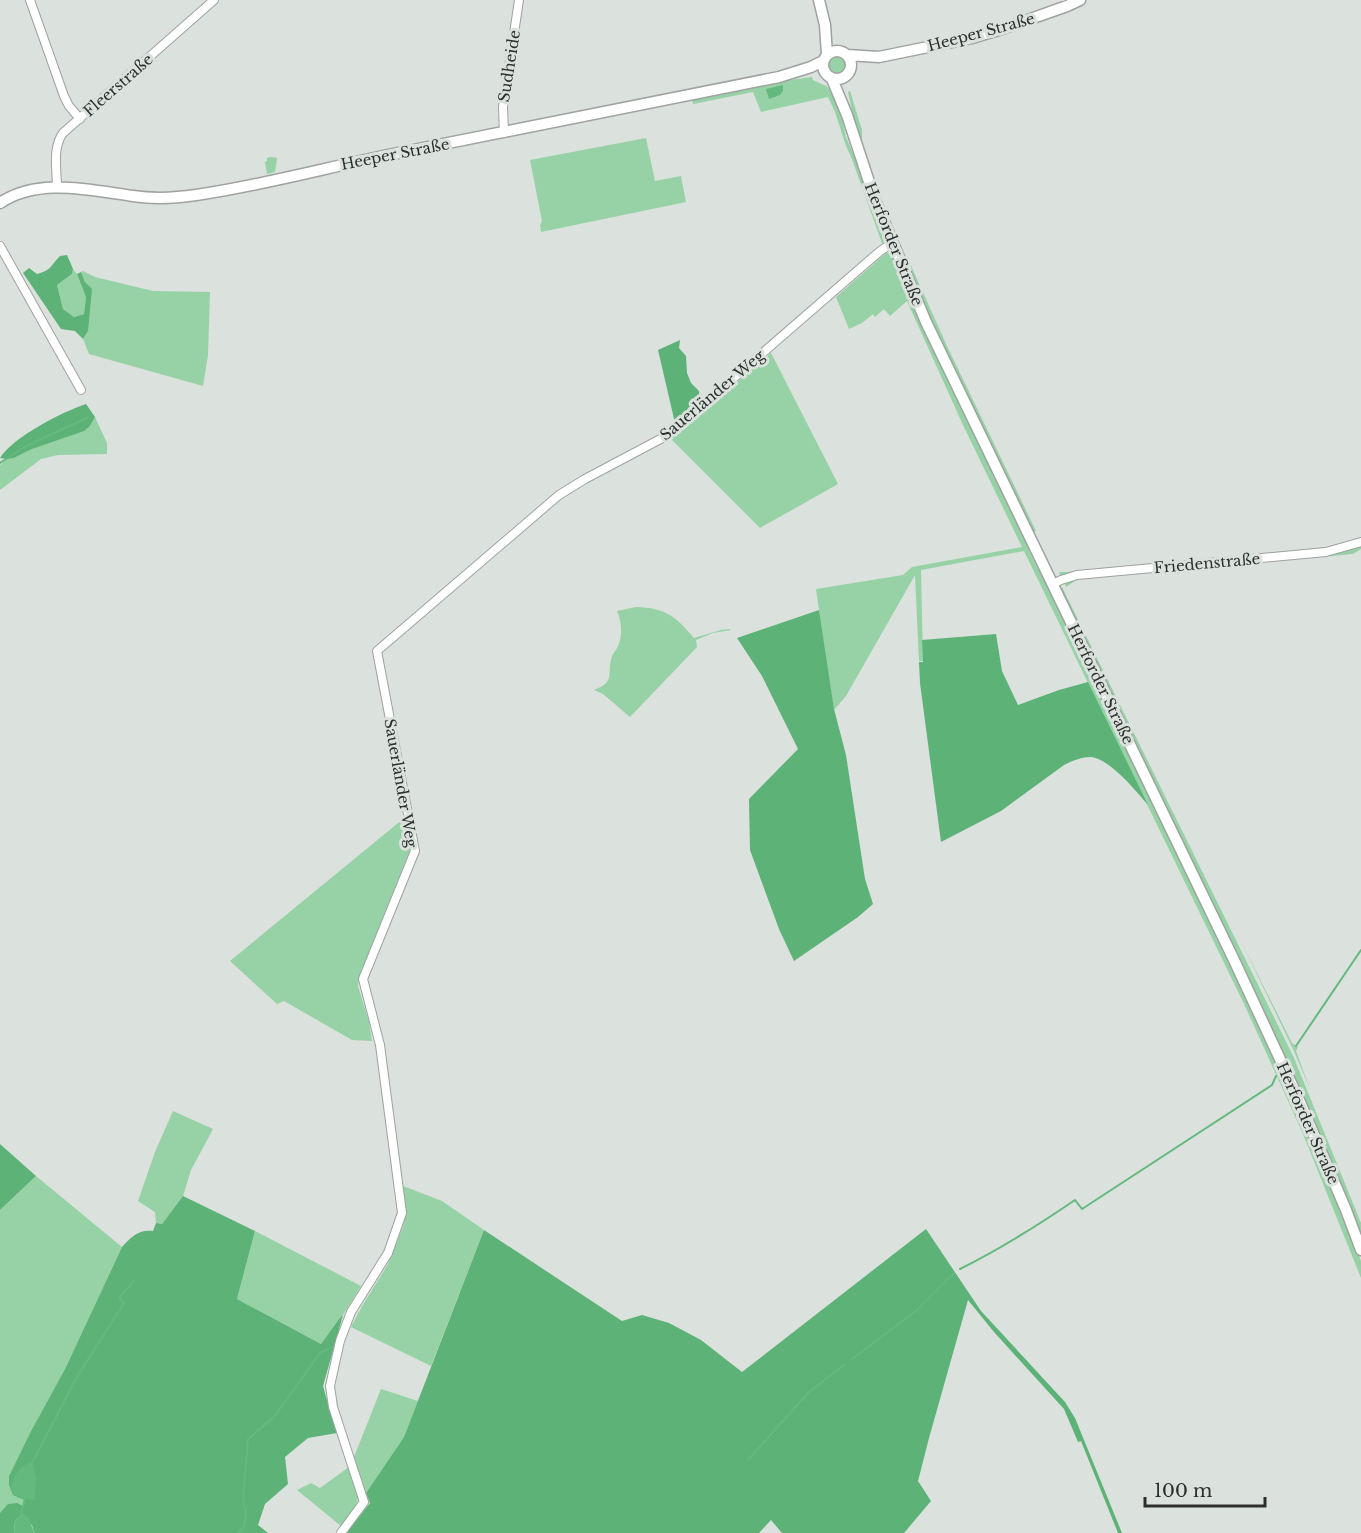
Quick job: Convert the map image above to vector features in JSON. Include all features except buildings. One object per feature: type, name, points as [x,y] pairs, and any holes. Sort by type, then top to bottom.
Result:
[{"type":"street","points":[[30,0],[64,96],[80,119]]},
{"type":"street","name":"Fleerstraße","points":[[57,188],[56,147],[63,133],[214,0]]},
{"type":"street","name":"Sudheide","points":[[504,133],[503,106],[519,0]]},
{"type":"street","points":[[819,0],[825,25],[823,68],[829,77],[839,79],[848,73],[851,62],[825,25]]},
{"type":"street","name":"Heeper Straße","points":[[848,73],[879,57],[1002,29],[1080,0]]},
{"type":"street","points":[[825,58],[833,52],[843,53]]},
{"type":"street","name":"Heeper Straße","points":[[843,53],[879,57]]},
{"type":"street","name":"Heeper Straße","points":[[5,200],[41,189],[57,188],[144,197],[193,196],[779,77],[811,67],[825,58]]},
{"type":"street","name":"Herforder Straße","points":[[847,115],[848,73]]},
{"type":"street","name":"Heeper Straße","points":[[779,77],[829,77]]},
{"type":"street","name":"Herforder Straße","points":[[829,77],[847,115],[892,243],[931,332],[1249,992],[1299,1100],[1361,1250]]},
{"type":"street","name":"Sauerländer Weg","points":[[341,1533],[364,1502],[333,1407],[330,1386],[340,1341],[351,1312],[388,1253],[402,1213],[380,1045],[363,979],[415,851],[377,651],[559,495],[668,435],[892,243]]},
{"type":"street","points":[[0,246],[81,390]]},
{"type":"street","name":"Friedenstraße","points":[[1053,584],[1077,575],[1326,552],[1361,542]]},
{"type":"shaded area","points":[[832,56],[840,56],[845,61],[843,72],[832,74],[827,69],[827,61]]},
{"type":"shaded area","points":[[812,77],[813,80],[830,90],[841,114],[846,137],[859,165],[885,237],[883,246],[828,97],[761,112],[753,92],[693,104],[692,99]]},
{"type":"shaded area","points":[[783,85],[780,95],[769,99],[766,89]]},
{"type":"shaded area","points":[[850,91],[862,130],[862,144],[870,169],[856,131],[848,92]]},
{"type":"shaded area","points":[[646,138],[655,181],[681,176],[686,202],[541,232],[542,221],[530,160]]},
{"type":"shaded area","points":[[270,157],[277,158],[275,172],[267,174],[265,162]]},
{"type":"shaded area","points":[[898,248],[908,259],[1036,531],[1031,532],[954,373]]},
{"type":"shaded area","points":[[886,253],[892,255],[1031,551],[1029,551],[1038,569],[1041,570],[1264,1033],[1350,1233],[1361,1261],[1361,1278],[1303,1134],[1245,1006],[1024,551],[921,570],[923,661],[919,661],[915,575],[846,696],[834,710],[816,589],[903,575],[912,567],[1022,547],[907,301],[890,316],[884,309],[875,317],[873,314],[862,323],[849,329],[836,297]]},
{"type":"shaded area","points":[[67,255],[73,269],[72,274],[57,285],[63,309],[74,317],[84,314],[86,297],[77,274],[81,272],[85,282],[92,289],[88,331],[83,339],[75,331],[61,329],[23,273],[29,268],[37,274],[46,271],[60,256]]},
{"type":"shaded area","points":[[73,269],[86,297],[84,314],[74,317],[63,309],[57,285],[72,274]]},
{"type":"shaded area","points":[[81,272],[95,277],[153,291],[210,292],[208,355],[203,386],[89,354],[83,339],[88,331],[85,282]]},
{"type":"shaded area","points":[[680,340],[679,348],[686,356],[687,373],[691,383],[699,391],[700,401],[675,423],[658,350]]},
{"type":"shaded area","points":[[771,353],[838,484],[760,528],[671,439]]},
{"type":"shaded area","points":[[86,404],[95,417],[84,431],[32,449],[14,458],[0,458],[6,450],[27,434],[52,419]]},
{"type":"shaded area","points":[[95,417],[107,443],[107,454],[58,455],[41,459],[0,490],[0,465],[7,459],[90,426]]},
{"type":"shaded area","points":[[1344,544],[1331,549],[1060,575],[1059,572],[1328,547]]},
{"type":"shaded area","points":[[1361,545],[1361,549],[1353,554],[1078,579],[1066,587],[1065,584],[1073,579],[1326,554]]},
{"type":"shaded area","points":[[1062,587],[1294,1058],[1361,1223],[1361,1240],[1061,593]]},
{"type":"shaded area","points":[[636,607],[663,611],[681,624],[694,638],[721,630],[731,630],[713,633],[696,640],[697,647],[630,717],[603,694],[594,690],[608,680],[610,662],[619,644],[621,630],[617,611]]},
{"type":"shaded area","points":[[819,610],[834,709],[846,755],[865,879],[873,904],[794,961],[779,929],[750,850],[749,799],[798,749],[762,676],[737,638]]},
{"type":"shaded area","points":[[996,634],[1002,671],[1018,705],[1088,682],[1148,805],[1122,776],[1106,763],[1091,757],[1084,758],[1064,765],[1001,811],[941,842],[920,683],[919,662],[923,662],[922,640]]},
{"type":"shaded area","points":[[403,819],[410,850],[359,977],[358,986],[372,1041],[352,1040],[284,1001],[277,1004],[230,961]]},
{"type":"shaded area","points":[[1241,941],[1292,1043],[1298,1047],[1296,1051],[1310,1089],[1293,1049]]},
{"type":"shaded area","points":[[173,1111],[213,1129],[191,1170],[183,1196],[162,1224],[156,1223],[155,1212],[138,1201],[155,1152]]},
{"type":"shaded area","points":[[0,1144],[36,1176],[0,1210]]},
{"type":"shaded area","points":[[36,1176],[122,1247],[65,1369],[9,1476],[24,1499],[23,1507],[0,1513],[0,1210]]},
{"type":"shaded area","points":[[403,1186],[442,1201],[484,1230],[431,1366],[351,1327],[388,1264],[403,1227],[406,1211]]},
{"type":"shaded area","points":[[183,1196],[255,1231],[237,1299],[321,1344],[343,1315],[323,1386],[337,1433],[308,1438],[285,1457],[288,1484],[265,1504],[258,1525],[268,1533],[34,1533],[32,1525],[20,1516],[15,1521],[14,1533],[0,1533],[0,1513],[8,1504],[17,1503],[23,1506],[24,1500],[13,1495],[9,1485],[9,1476],[65,1369],[122,1247],[136,1235],[144,1231],[153,1231],[156,1223],[162,1224]]},
{"type":"shaded area","points":[[926,1229],[981,1311],[1065,1402],[1075,1418],[1122,1533],[1118,1533],[1081,1441],[1078,1442],[1064,1409],[968,1300],[918,1481],[931,1501],[904,1533],[782,1533],[771,1520],[759,1533],[346,1533],[370,1503],[366,1493],[404,1437],[484,1230],[622,1321],[642,1315],[669,1323],[701,1340],[742,1372]]},
{"type":"shaded area","points":[[255,1231],[361,1286],[321,1344],[237,1299]]},
{"type":"shaded area","points":[[381,1389],[418,1401],[404,1437],[366,1493],[354,1457]]},
{"type":"shaded area","points":[[28,1463],[33,1464],[36,1478],[35,1500],[13,1494],[12,1489],[15,1476]]},
{"type":"shaded area","points":[[349,1467],[358,1499],[341,1526],[297,1490],[311,1483],[320,1488]]},
{"type":"shaded area","points":[[22,1513],[29,1518],[34,1533],[14,1533],[15,1521]]},
{"type":"waterway","points":[[0,463],[26,446],[87,418]]},
{"type":"waterway","points":[[1296,1046],[1361,950]]},
{"type":"waterway","points":[[960,1269],[1019,1236],[1075,1200],[1082,1209],[1272,1085],[1276,1076]]},
{"type":"waterway","points":[[852,1359],[917,1310],[954,1273]]},
{"type":"waterway","points":[[32,1463],[78,1375],[124,1303],[119,1298],[134,1281]]},
{"type":"waterway","points":[[238,1533],[244,1527],[246,1515],[243,1499],[248,1439],[274,1417],[320,1353],[330,1348]]},
{"type":"waterway","points":[[748,1460],[808,1393],[845,1364]]},
{"type":"waterway","points":[[21,1516],[25,1498]]}]
